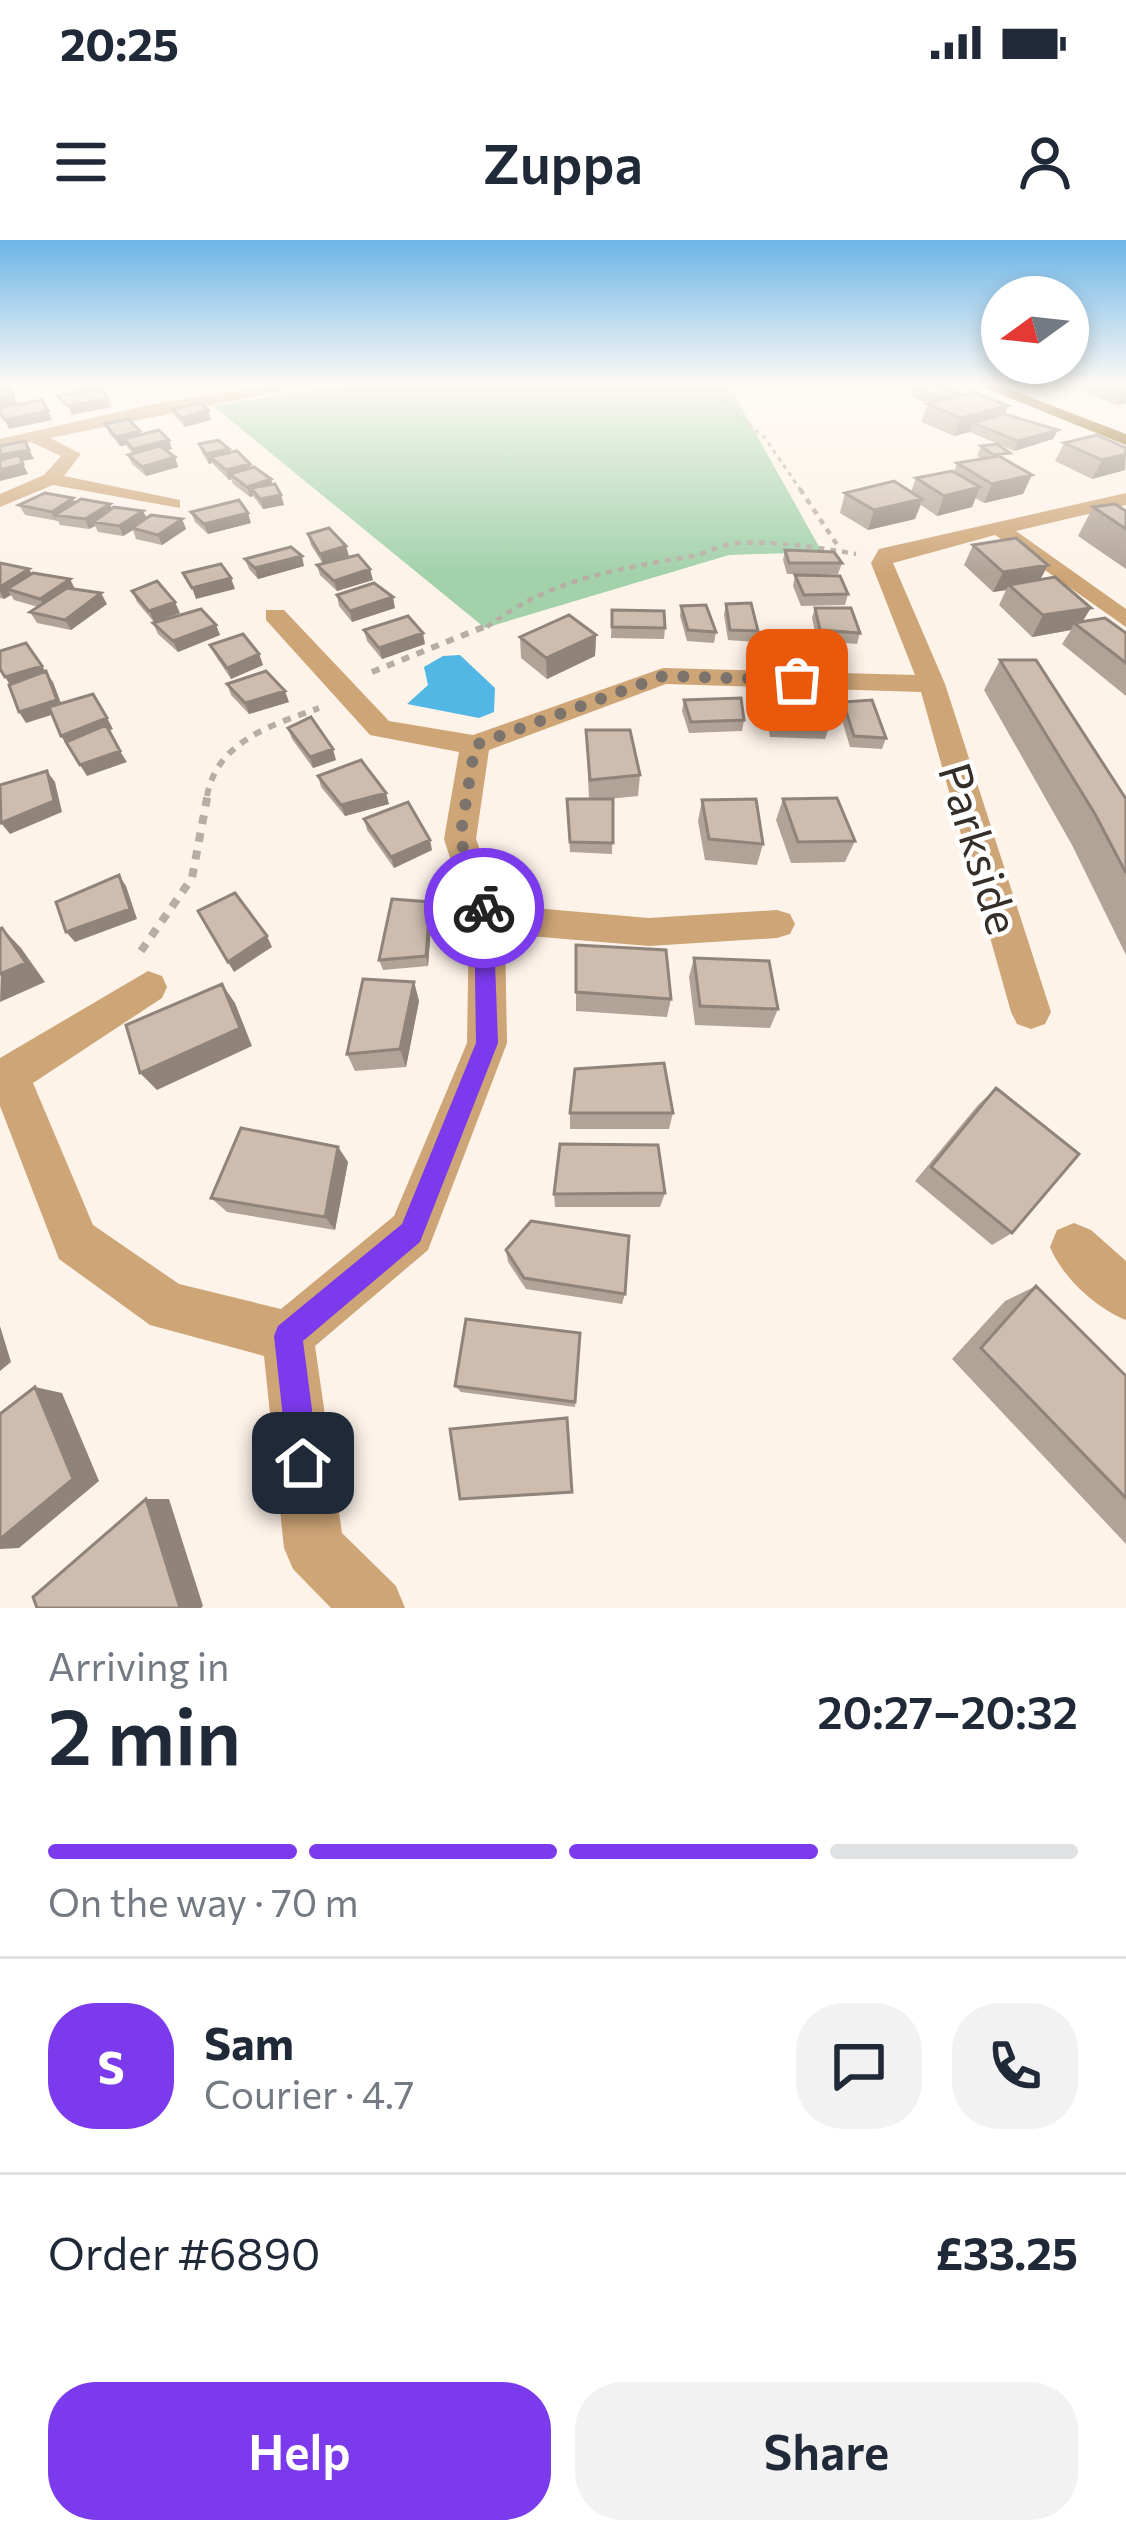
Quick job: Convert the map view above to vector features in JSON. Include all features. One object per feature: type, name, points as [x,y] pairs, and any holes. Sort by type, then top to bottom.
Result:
[{"type":"street","points":[[0,501],[51,479],[72,454],[58,448]]},
{"type":"street","points":[[51,479],[173,504]]},
{"type":"street","points":[[885,559],[1126,499]]},
{"type":"street","points":[[1003,531],[1126,620]]},
{"type":"street","name":"Parkside","points":[[885,559],[932,684],[1031,1012]]},
{"type":"street","points":[[275,616],[348,689],[380,729],[475,745],[663,676],[932,684]]},
{"type":"street","points":[[288,1336],[411,1233],[487,1043],[488,918],[460,839],[475,745]]},
{"type":"street","points":[[488,918],[649,932],[777,924]]},
{"type":"street","points":[[148,987],[5,1079],[76,1242],[168,1307],[288,1336]]},
{"type":"street","points":[[1074,1247],[1126,1295]]},
{"type":"street","points":[[288,1336],[314,1548],[374,1608]]},
{"type":"path","points":[[772,448],[841,550]]},
{"type":"path","points":[[110,1010],[114,989],[192,878],[212,770],[255,733],[485,628],[526,597],[583,575],[703,554],[730,543],[794,543],[885,559]]},
{"type":"green space","points":[[264,448],[764,448],[822,552],[729,555],[485,628]]},
{"type":"water","points":[[460,655],[495,688],[494,712],[479,718],[407,704],[428,685],[424,667],[443,656]]},
{"type":"building","points":[[0,448],[29,450],[0,455]]},
{"type":"building","points":[[163,448],[175,457],[142,467],[128,455]]},
{"type":"building","points":[[202,448],[229,449],[206,454]]},
{"type":"building","points":[[984,448],[1003,448],[1010,453],[994,455]]},
{"type":"building","points":[[1075,448],[1126,448],[1126,454],[1102,460]]},
{"type":"building","points":[[237,451],[250,464],[226,470],[210,457]]},
{"type":"building","points":[[19,455],[23,464],[0,470],[0,460]]},
{"type":"building","points":[[999,456],[1032,475],[992,484],[957,463]]},
{"type":"building","points":[[254,467],[271,479],[247,487],[230,474]]},
{"type":"building","points":[[952,471],[980,487],[944,496],[916,478]]},
{"type":"building","points":[[894,481],[922,499],[874,510],[845,493]]},
{"type":"building","points":[[275,484],[281,495],[260,499],[251,488]]},
{"type":"building","points":[[45,493],[73,498],[52,512],[19,505]]},
{"type":"building","points":[[81,499],[110,504],[85,519],[55,515]]},
{"type":"building","points":[[239,500],[248,513],[204,524],[191,512]]},
{"type":"building","points":[[1115,504],[1126,511],[1126,529],[1093,507]]},
{"type":"building","points":[[114,507],[143,511],[119,526],[93,522]]},
{"type":"building","points":[[151,515],[182,519],[158,535],[132,528]]},
{"type":"building","points":[[329,528],[346,546],[320,554],[308,534]]},
{"type":"building","points":[[1016,538],[1048,565],[1003,572],[973,545]]},
{"type":"building","points":[[291,547],[302,556],[255,568],[245,559]]},
{"type":"building","points":[[785,550],[834,552],[842,563],[789,563]]},
{"type":"building","points":[[358,555],[370,569],[334,581],[317,565]]},
{"type":"building","points":[[0,563],[29,569],[0,587]]},
{"type":"building","points":[[221,564],[231,578],[192,588],[183,573]]},
{"type":"building","points":[[33,573],[70,579],[40,599],[7,589]]},
{"type":"building","points":[[795,575],[840,576],[848,594],[804,595]]},
{"type":"building","points":[[1055,577],[1091,608],[1043,615],[1009,585]]},
{"type":"building","points":[[157,581],[175,602],[149,611],[132,591]]},
{"type":"building","points":[[374,583],[393,597],[350,611],[337,595]]},
{"type":"building","points":[[67,588],[101,593],[65,620],[30,612]]},
{"type":"building","points":[[751,603],[758,631],[730,630],[726,604]]},
{"type":"building","points":[[706,605],[716,632],[688,630],[681,606]]},
{"type":"building","points":[[815,608],[851,608],[860,633],[820,630]]},
{"type":"building","points":[[201,609],[216,625],[173,641],[153,623]]},
{"type":"building","points":[[612,610],[664,611],[665,628],[612,627]]},
{"type":"building","points":[[569,615],[596,635],[546,658],[520,637]]},
{"type":"building","points":[[408,616],[423,633],[379,648],[364,630]]},
{"type":"building","points":[[1105,618],[1126,633],[1126,663],[1074,623]]},
{"type":"building","points":[[243,634],[259,654],[227,668],[210,645]]},
{"type":"building","points":[[26,643],[42,666],[5,677],[0,651]]},
{"type":"building","points":[[1000,660],[1036,660],[1126,799],[1126,873],[1095,814]]},
{"type":"building","points":[[46,671],[57,700],[19,712],[9,685]]},
{"type":"building","points":[[266,671],[285,691],[245,703],[227,684]]},
{"type":"building","points":[[93,694],[107,718],[61,736],[49,707]]},
{"type":"building","points":[[741,698],[744,720],[691,722],[684,700]]},
{"type":"building","points":[[872,700],[886,738],[854,736],[843,702]]},
{"type":"building","points":[[820,702],[829,728],[773,726],[769,704]]},
{"type":"building","points":[[311,717],[333,749],[310,757],[288,728]]},
{"type":"building","points":[[106,725],[120,751],[80,765],[66,742]]},
{"type":"building","points":[[586,730],[630,730],[640,775],[590,780]]},
{"type":"building","points":[[361,760],[386,793],[341,805],[318,776]]},
{"type":"building","points":[[47,771],[54,801],[1,823],[0,785]]},
{"type":"building","points":[[837,798],[855,841],[798,842],[783,799]]},
{"type":"building","points":[[567,799],[613,799],[613,843],[570,842]]},
{"type":"building","points":[[756,799],[763,844],[709,839],[702,800]]},
{"type":"building","points":[[408,802],[430,840],[391,857],[364,819]]},
{"type":"building","points":[[119,875],[130,909],[66,932],[56,902]]},
{"type":"building","points":[[235,893],[267,936],[228,962],[198,911]]},
{"type":"building","points":[[392,899],[430,902],[426,956],[379,960]]},
{"type":"building","points":[[0,929],[26,963],[0,974]]},
{"type":"building","points":[[576,945],[666,950],[671,999],[576,992]]},
{"type":"building","points":[[694,958],[769,961],[778,1009],[700,1006]]},
{"type":"building","points":[[363,979],[414,982],[400,1049],[347,1054]]},
{"type":"building","points":[[222,984],[240,1028],[140,1073],[126,1025]]},
{"type":"building","points":[[664,1063],[673,1113],[570,1113],[575,1069]]},
{"type":"building","points":[[996,1088],[1079,1154],[1012,1233],[931,1167]]},
{"type":"building","points":[[241,1128],[338,1147],[325,1217],[211,1198]]},
{"type":"building","points":[[560,1144],[658,1145],[665,1193],[554,1194]]},
{"type":"building","points":[[531,1221],[629,1236],[625,1294],[524,1278],[506,1250]]},
{"type":"building","points":[[1036,1286],[1126,1376],[1126,1498],[981,1348]]},
{"type":"building","points":[[466,1319],[580,1333],[575,1402],[455,1386]]},
{"type":"building","points":[[35,1387],[73,1479],[0,1539],[0,1414]]},
{"type":"building","points":[[567,1418],[572,1492],[460,1499],[450,1429]]},
{"type":"building","points":[[146,1499],[180,1608],[37,1608],[33,1597]]},
{"type":"way so far","points":[[484,908],[460,839],[475,745],[663,676],[797,680]]},
{"type":"route","points":[[303,1463],[288,1336],[411,1233],[487,1043],[488,918],[484,908]]}]
